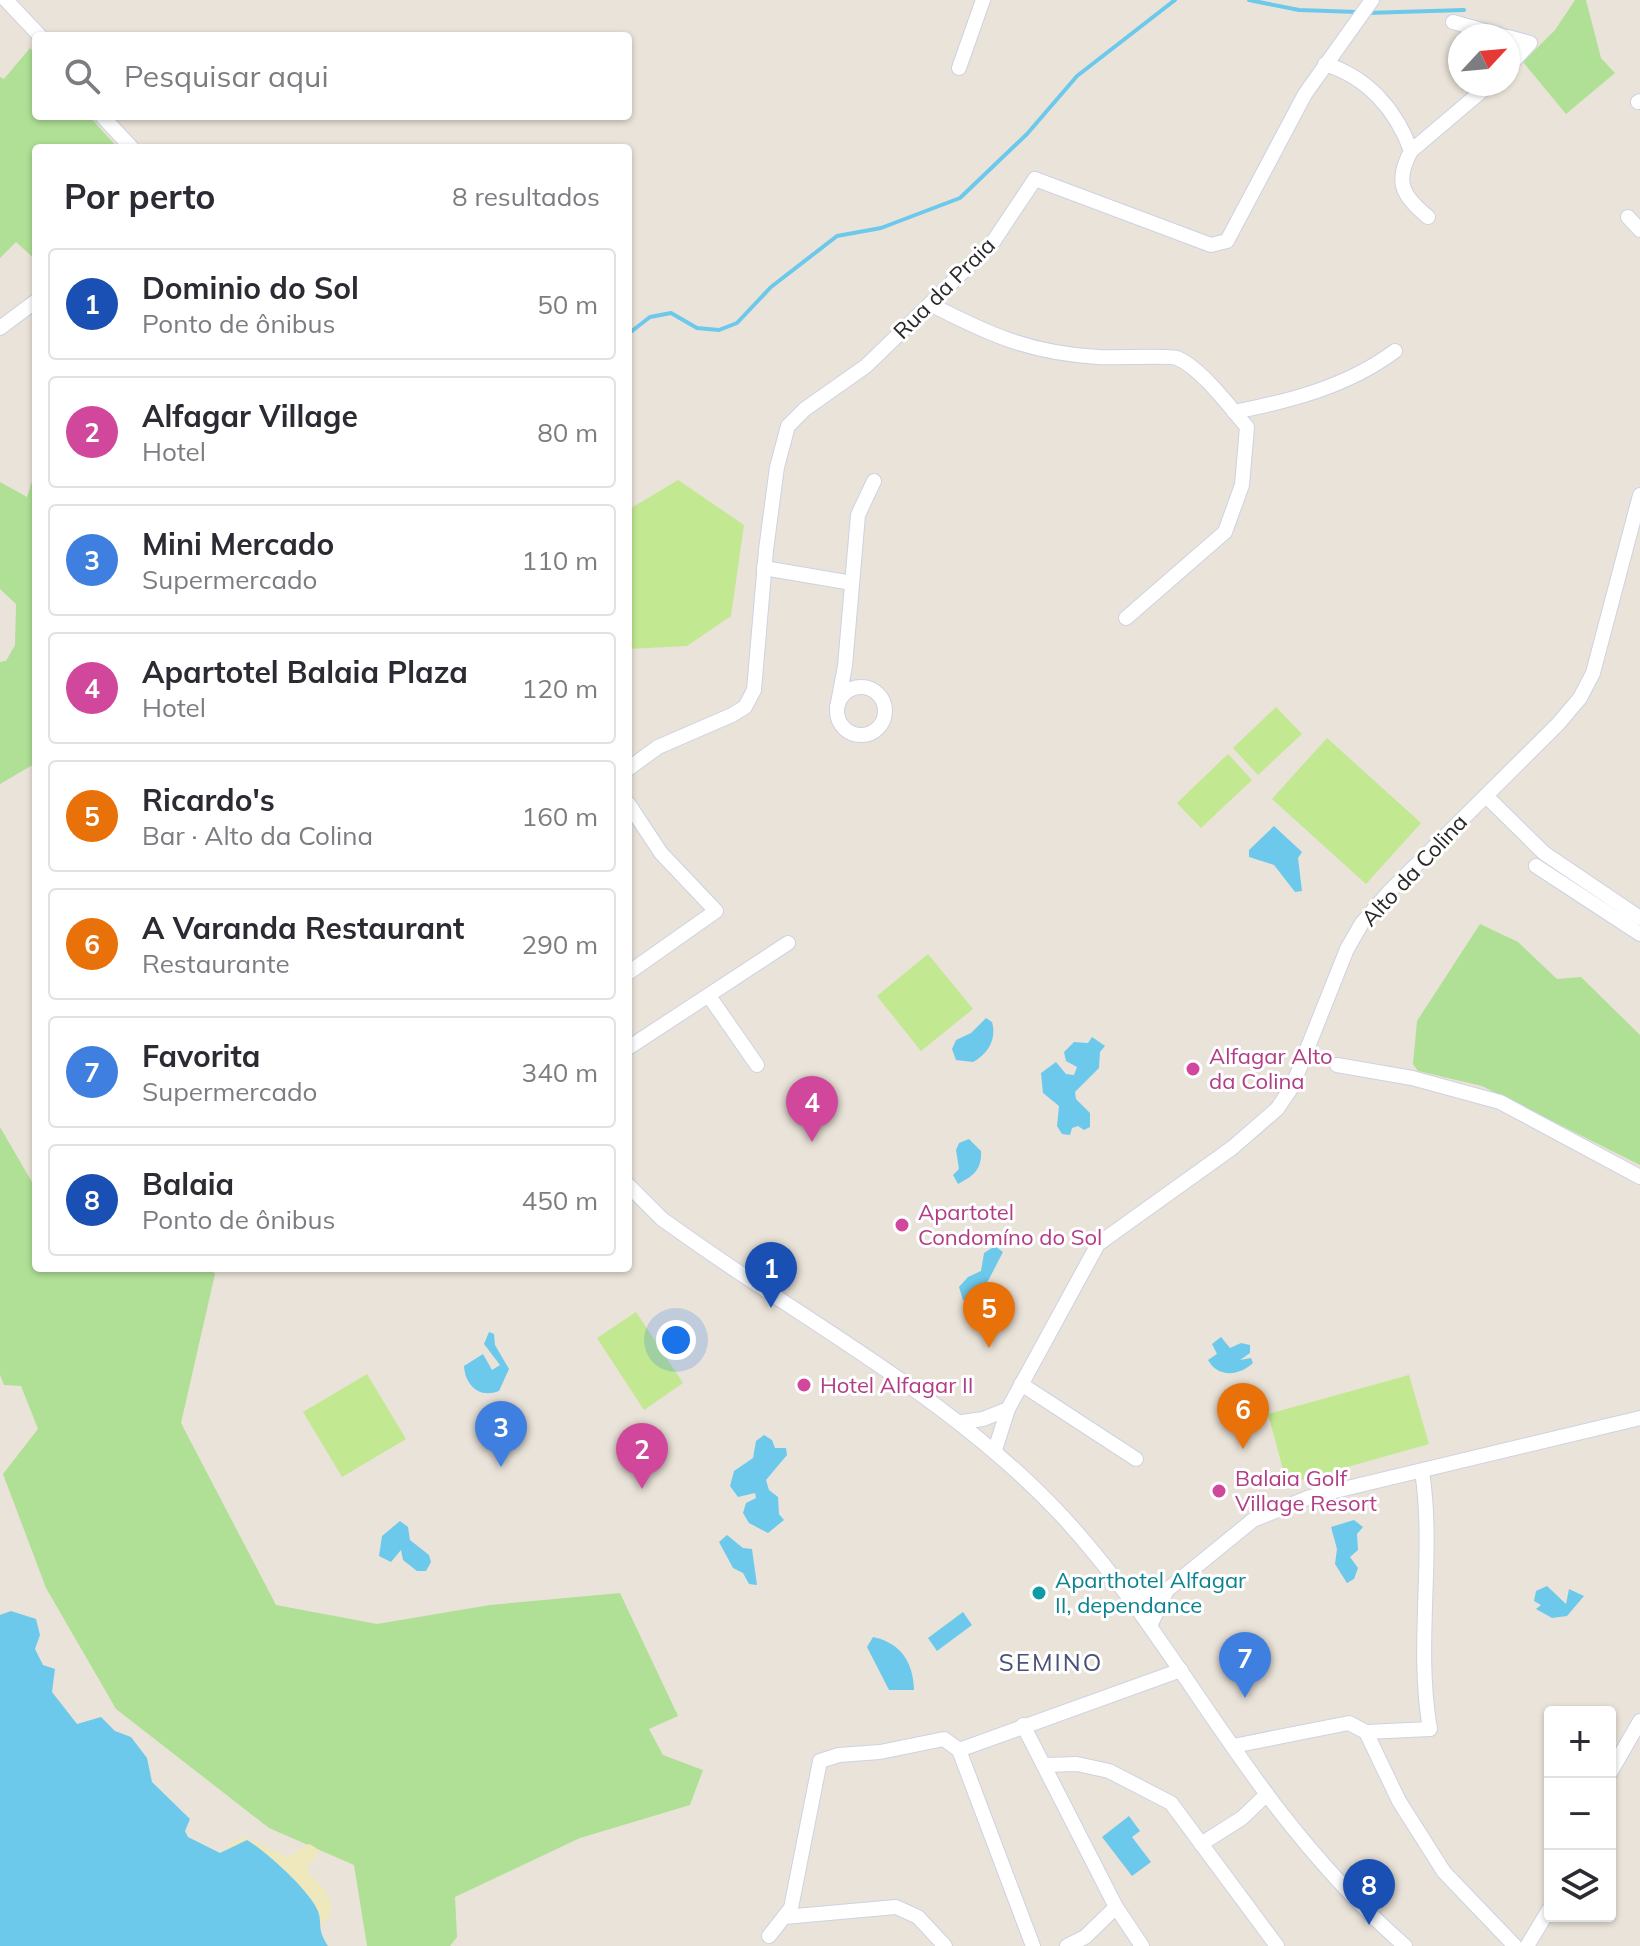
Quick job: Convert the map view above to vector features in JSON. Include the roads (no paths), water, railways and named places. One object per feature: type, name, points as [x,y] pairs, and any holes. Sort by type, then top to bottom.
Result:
[{"type":"street","points":[[6,0],[24,7],[38,32]]},
{"type":"street","points":[[959,68],[983,0]]},
{"type":"street","name":"Rua da Praia","points":[[632,766],[658,747],[745,707],[754,690],[758,672],[764,568],[777,467],[788,426],[805,409],[866,366],[993,242],[1035,179],[1211,245],[1227,241],[1305,94],[1365,9]]},
{"type":"street","points":[[1453,22],[1460,24]]},
{"type":"street","points":[[1520,40],[1530,43],[1520,54]]},
{"type":"street","points":[[1325,64],[1360,78],[1387,106],[1404,130],[1411,151]]},
{"type":"street","points":[[1428,217],[1404,191],[1400,172],[1411,151],[1476,96]]},
{"type":"street","points":[[106,120],[128,144]]},
{"type":"street","points":[[1628,217],[1640,230]]},
{"type":"street","points":[[0,328],[32,304]]},
{"type":"street","points":[[930,304],[980,330],[1029,350],[1096,357],[1177,358],[1210,384],[1247,427],[1242,485],[1225,532],[1126,618]]},
{"type":"street","points":[[1234,412],[1285,402],[1368,371],[1395,351]]},
{"type":"street","points":[[837,708],[845,693],[861,687],[869,688],[883,700],[886,713],[879,728],[864,736],[851,733],[839,722],[837,708],[845,666],[858,515],[874,481]]},
{"type":"street","name":"Alto da Colina","points":[[995,1450],[1008,1409],[1098,1244],[1260,1127],[1277,1109],[1292,1087],[1347,949],[1362,923],[1580,698],[1593,673],[1640,495]]},
{"type":"street","points":[[764,568],[852,583]]},
{"type":"street","points":[[845,666],[851,680],[861,687]]},
{"type":"street","points":[[1486,796],[1544,853],[1640,918]]},
{"type":"street","points":[[632,809],[661,853],[716,911],[632,970]]},
{"type":"street","points":[[1536,866],[1640,934]]},
{"type":"street","points":[[632,1045],[788,943]]},
{"type":"street","points":[[709,996],[757,1065]]},
{"type":"street","points":[[1337,1065],[1412,1078],[1500,1102],[1640,1177]]},
{"type":"street","points":[[633,1202],[863,1352],[962,1422],[995,1450],[1063,1517],[1150,1626],[1267,1794],[1345,1888],[1405,1946]]},
{"type":"street","points":[[1021,1384],[1136,1459]]},
{"type":"street","points":[[962,1422],[983,1419],[1008,1409]]},
{"type":"street","points":[[1150,1626],[1167,1590],[1253,1520],[1310,1497],[1638,1422]]},
{"type":"street","points":[[1233,1746],[1349,1723],[1366,1732],[1430,1729],[1423,1690],[1427,1505],[1422,1471]]},
{"type":"street","points":[[1129,1599],[1167,1590]]},
{"type":"street","points":[[959,1750],[1181,1670]]},
{"type":"street","points":[[1616,1763],[1640,1721]]},
{"type":"street","points":[[1023,1725],[1116,1907],[1142,1946]]},
{"type":"street","points":[[1366,1732],[1399,1801],[1444,1872],[1515,1946]]},
{"type":"street","points":[[769,1936],[791,1908],[820,1761],[839,1755],[880,1752],[944,1739],[959,1750],[1033,1946]]},
{"type":"street","points":[[1045,1765],[1077,1764],[1109,1771],[1171,1803],[1277,1946]]},
{"type":"street","points":[[1201,1844],[1242,1818],[1267,1794]]},
{"type":"street","points":[[784,1917],[896,1907],[918,1917],[945,1946]]},
{"type":"street","points":[[1067,1946],[1085,1937],[1116,1907]]},
{"type":"street","points":[[1527,1946],[1544,1918]]},
{"type":"water","points":[[1274,826],[1302,852],[1298,858],[1302,891],[1295,892],[1274,865],[1249,857],[1249,850]]},
{"type":"water","points":[[986,1018],[992,1022],[993,1028],[987,1050],[973,1062],[956,1060],[952,1049],[956,1040],[971,1033]]},
{"type":"water","points":[[1092,1037],[1105,1046],[1100,1052],[1099,1068],[1075,1092],[1076,1099],[1090,1113],[1090,1127],[1084,1130],[1078,1126],[1072,1128],[1070,1135],[1062,1134],[1057,1126],[1059,1106],[1043,1093],[1041,1073],[1056,1062],[1066,1074],[1074,1075],[1077,1067],[1066,1061],[1064,1052],[1074,1042],[1088,1043]]},
{"type":"water","points":[[969,1139],[981,1151],[980,1163],[972,1175],[958,1184],[953,1175],[959,1169],[956,1150],[959,1143]]},
{"type":"water","points":[[995,1246],[1003,1252],[975,1306],[963,1300],[959,1287],[968,1277],[981,1271],[984,1253]]},
{"type":"water","points":[[489,1332],[494,1334],[495,1345],[509,1369],[499,1391],[485,1393],[470,1384],[464,1366],[483,1354],[492,1370],[500,1365],[484,1344]]},
{"type":"water","points":[[1221,1337],[1230,1348],[1241,1343],[1250,1345],[1250,1353],[1240,1360],[1251,1358],[1253,1363],[1235,1373],[1223,1372],[1212,1366],[1208,1360],[1217,1354],[1212,1344]]},
{"type":"water","points":[[764,1435],[772,1440],[775,1448],[786,1448],[787,1455],[766,1480],[769,1490],[778,1497],[779,1514],[784,1520],[768,1533],[749,1523],[743,1513],[746,1503],[756,1498],[755,1493],[738,1497],[730,1486],[734,1471],[753,1458],[756,1441]]},
{"type":"water","points":[[1354,1520],[1363,1527],[1357,1534],[1358,1550],[1350,1557],[1358,1568],[1354,1579],[1347,1583],[1335,1564],[1337,1549],[1331,1527]]},
{"type":"water","points":[[400,1521],[408,1527],[410,1540],[429,1555],[431,1562],[426,1571],[417,1571],[403,1560],[401,1550],[391,1562],[379,1556],[382,1536]]},
{"type":"water","points":[[727,1535],[743,1548],[752,1549],[757,1585],[749,1584],[743,1573],[733,1568],[719,1542]]},
{"type":"water","points":[[1547,1586],[1566,1604],[1569,1589],[1584,1596],[1567,1616],[1552,1618],[1536,1609],[1541,1605],[1534,1601],[1536,1591]]},
{"type":"water","points":[[11,1611],[36,1619],[40,1635],[35,1649],[43,1665],[55,1669],[52,1692],[77,1724],[101,1717],[115,1731],[131,1737],[147,1758],[152,1782],[190,1819],[185,1831],[188,1837],[220,1853],[247,1840],[276,1862],[318,1911],[322,1935],[328,1946],[0,1946],[0,1615]]},
{"type":"water","points":[[963,1612],[972,1625],[937,1651],[928,1638]]},
{"type":"water","points":[[873,1637],[891,1644],[904,1655],[914,1690],[889,1690],[867,1647]]},
{"type":"water","points":[[1129,1816],[1140,1831],[1132,1837],[1151,1862],[1132,1876],[1102,1837]]},
{"type":"waterway","points":[[632,331],[650,317],[671,313],[697,328],[719,330],[737,323],[771,287],[837,236],[881,228],[960,198],[1027,134],[1077,76],[1175,0]]},
{"type":"waterway","points":[[1249,0],[1299,10],[1357,12]]},
{"type":"waterway","points":[[1366,13],[1464,10]]},
{"type":"place","name":"Alfagar Alto da Colina","points":[[1193,1069]]},
{"type":"place","name":"Apartotel Balaia Plaza","points":[[812,1142]]},
{"type":"place","name":"Apartotel Condomíno do Sol","points":[[902,1225]]},
{"type":"place","name":"Dominio do Sol","points":[[771,1308]]},
{"type":"place","name":"Ricardo's","points":[[989,1348]]},
{"type":"place","name":"Hotel Alfagar II","points":[[804,1385]]},
{"type":"place","name":"A Varanda Restaurant","points":[[1243,1449]]},
{"type":"place","name":"Mini Mercado","points":[[501,1467]]},
{"type":"place","name":"Alfagar Village","points":[[642,1489]]},
{"type":"place","name":"Balaia Golf Village Resort","points":[[1219,1491]]},
{"type":"place","name":"Aparthotel Alfagar II, dependance","points":[[1039,1593]]},
{"type":"place","name":"Favorita","points":[[1245,1698]]},
{"type":"place","name":"Balaia","points":[[1369,1925]]},
{"type":"district","name":"SEMINO","points":[[1051,1663]]}]
